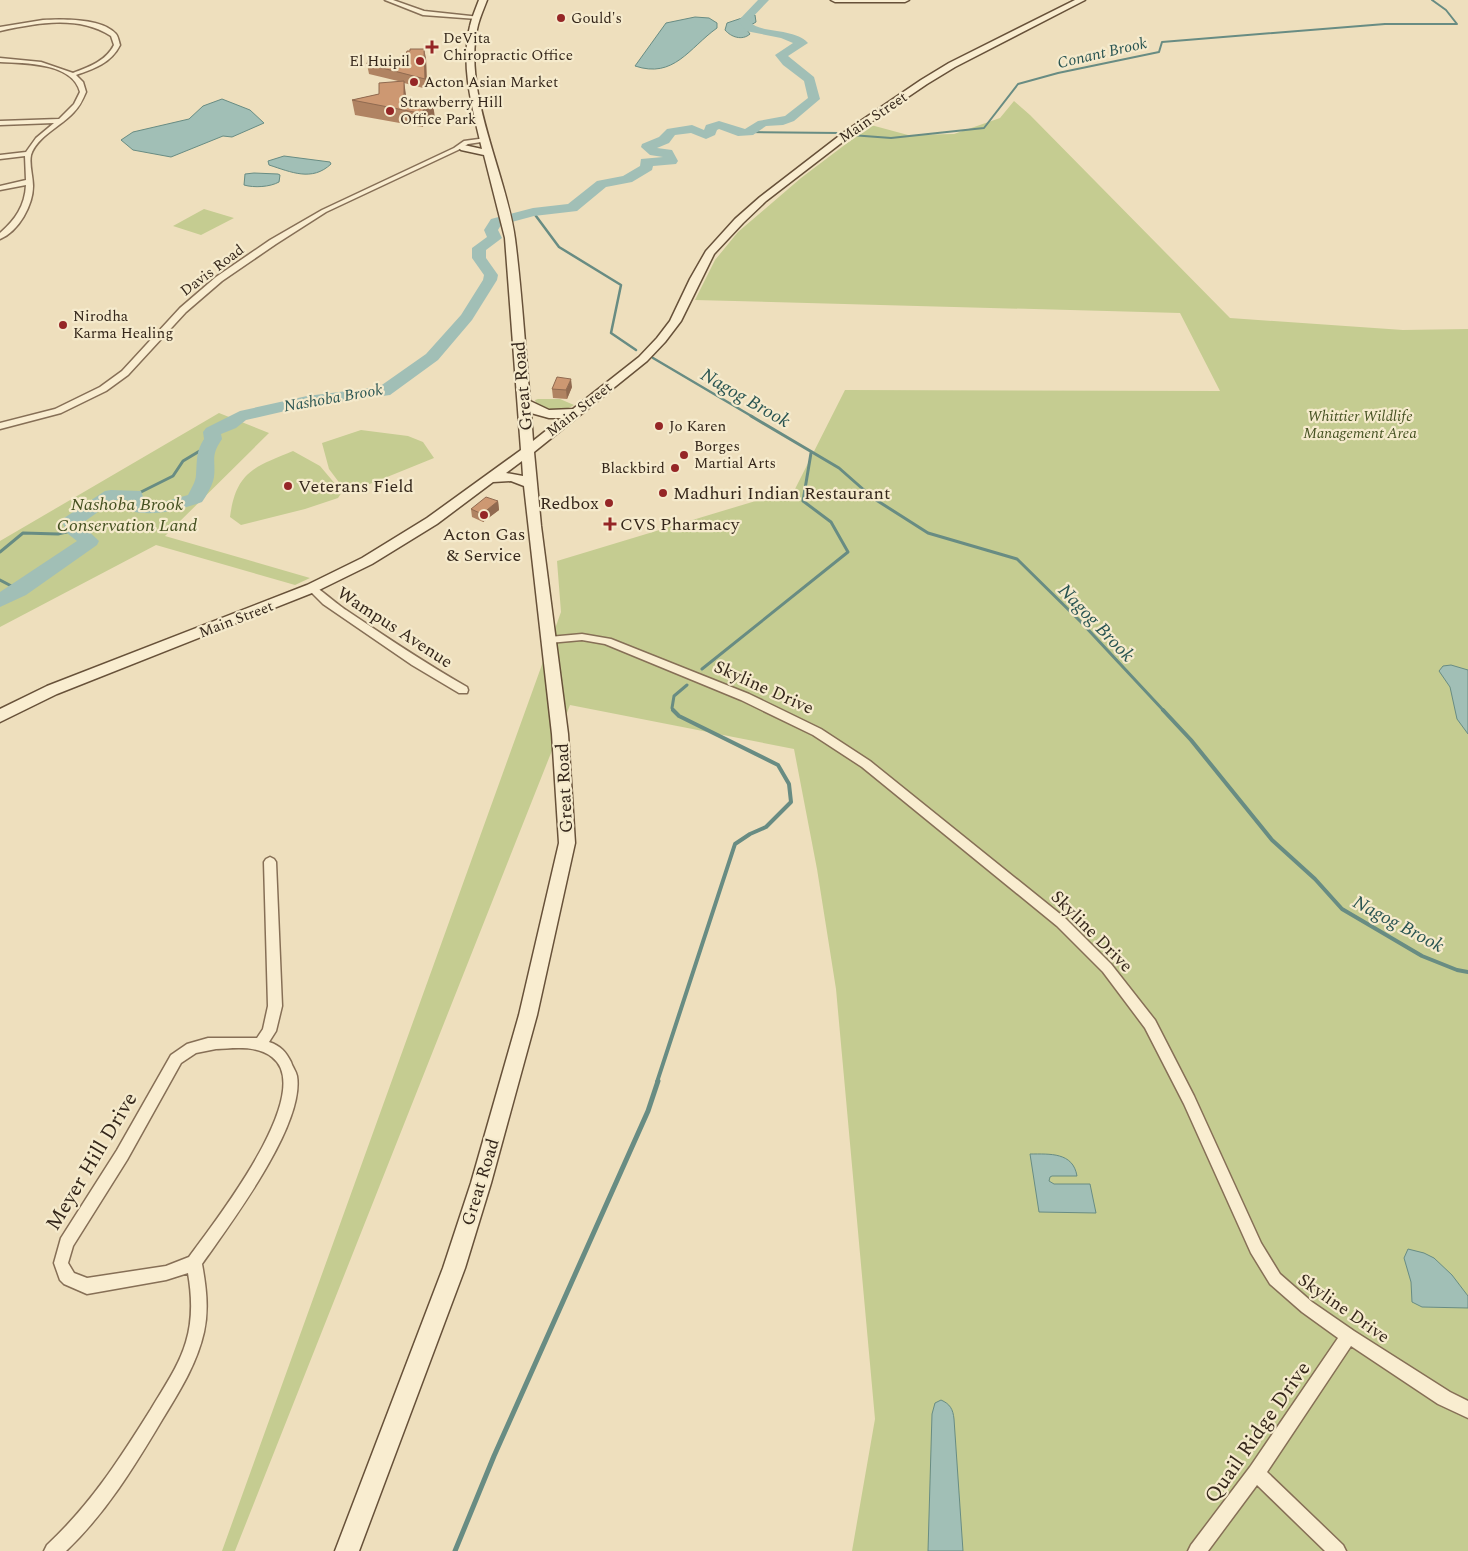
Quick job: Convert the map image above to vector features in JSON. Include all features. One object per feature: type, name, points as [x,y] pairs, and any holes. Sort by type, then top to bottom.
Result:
[{"type":"main road","name":"Great Road","points":[[347,1551],[454,1268],[481,1182],[528,1015],[564,864],[567,843],[560,734],[530,484],[507,219],[487,146],[473,84],[472,35],[483,0]]},
{"type":"main road","points":[[835,0],[905,0]]},
{"type":"main road","points":[[1058,0],[1070,5]]},
{"type":"main road","name":"Main Street","points":[[0,716],[52,690],[312,588],[394,545],[432,521],[528,450],[632,368],[661,340],[677,316],[710,253],[739,221],[763,199],[846,135],[924,82],[952,65],[1081,0]]},
{"type":"main road","points":[[462,147],[482,124]]},
{"type":"main road","points":[[462,147],[487,146]]},
{"type":"main road","points":[[524,403],[533,410],[548,414],[576,412]]},
{"type":"main road","points":[[491,478],[511,476],[530,484]]},
{"type":"street","points":[[388,0],[423,13],[477,17]]},
{"type":"street","points":[[0,29],[34,23],[67,22],[97,26],[114,35],[118,45],[108,58],[96,65],[72,74]]},
{"type":"street","points":[[0,60],[41,64],[72,74],[82,86],[82,98],[76,107],[36,143],[29,154],[27,161],[30,197],[27,208],[2,233]]},
{"type":"street","points":[[0,122],[60,121]]},
{"type":"street","name":"Davis Road","points":[[0,426],[58,411],[103,389],[130,369],[183,310],[219,279],[273,242],[324,211],[462,147],[487,146]]},
{"type":"street","points":[[0,157],[29,154]]},
{"type":"street","points":[[0,188],[30,181]]},
{"type":"street","name":"Wampus Avenue","points":[[312,588],[327,602],[416,662],[463,690]]},
{"type":"street","name":"Skyline Drive","points":[[549,640],[582,638],[607,641],[745,697],[817,732],[849,751],[866,764],[1061,922],[1107,968],[1150,1024],[1189,1100],[1256,1248],[1275,1280],[1307,1307],[1350,1336],[1444,1398],[1468,1410]]},
{"type":"street","points":[[53,1551],[84,1522],[110,1490],[179,1378],[193,1346],[200,1315],[198,1281],[194,1262],[258,1170],[286,1112],[292,1080],[288,1066],[279,1054],[261,1044],[269,1030],[274,1006],[270,862]]},
{"type":"street","name":"Meyer Hill Drive","points":[[194,1262],[186,1267],[166,1273],[87,1286],[69,1279],[65,1275],[61,1263],[66,1243],[122,1155],[176,1059],[190,1048],[207,1043],[261,1044]]},
{"type":"street","name":"Quail Ridge Drive","points":[[1197,1551],[1256,1474],[1350,1336]]},
{"type":"street","points":[[1256,1474],[1337,1551]]},
{"type":"green space","name":"Whittier Wildlife Management Area","points":[[1014,101],[1230,318],[1403,330],[1468,329],[1468,1551],[852,1551],[875,1419],[836,989],[817,869],[794,749],[570,705],[235,1551],[222,1551],[561,612],[557,561],[795,489],[845,390],[1220,391],[1180,313],[695,300],[715,260],[738,232],[801,178],[871,125],[908,135],[954,134],[1000,118]]},
{"type":"green space","points":[[204,209],[234,218],[201,235],[173,226]]},
{"type":"green space","points":[[560,399],[574,405],[558,411],[546,410],[541,409],[537,405],[535,400]]},
{"type":"green space","name":"Nashoba Brook Conservation Land","points":[[219,413],[269,433],[165,536],[310,578],[295,585],[156,545],[0,627],[0,541]]},
{"type":"green space","name":"Veterans Field","points":[[361,430],[408,436],[423,442],[434,458],[355,490],[344,489],[329,469],[322,443]]},
{"type":"green space","name":"Veterans Field","points":[[293,451],[320,466],[342,492],[338,498],[305,509],[241,525],[230,517],[237,490],[243,480],[258,467]]},
{"type":"water","points":[[755,15],[756,22],[747,30],[750,34],[747,36],[737,37],[730,35],[725,30],[727,23]]},
{"type":"water","points":[[695,17],[709,18],[717,23],[717,28],[671,65],[649,69],[635,66],[666,23]]},
{"type":"water","points":[[222,99],[250,110],[264,123],[232,137],[223,136],[171,157],[133,150],[121,140],[133,132],[189,119],[203,106]]},
{"type":"water","points":[[284,156],[330,162],[331,164],[316,173],[309,174],[293,173],[269,165],[268,161]]},
{"type":"water","points":[[245,174],[278,174],[280,175],[279,182],[262,186],[244,185]]},
{"type":"water","points":[[1451,665],[1468,670],[1468,734],[1457,719],[1450,687],[1439,671],[1443,666]]},
{"type":"water","points":[[1030,1154],[1060,1156],[1071,1162],[1077,1176],[1052,1176],[1049,1181],[1054,1184],[1090,1184],[1096,1213],[1039,1212]]},
{"type":"water","points":[[1408,1249],[1434,1258],[1452,1275],[1468,1296],[1468,1308],[1422,1307],[1412,1302],[1411,1282],[1404,1258]]},
{"type":"water","points":[[941,1400],[949,1405],[954,1415],[963,1551],[928,1551],[932,1414],[935,1403]]},
{"type":"building","points":[[410,49],[424,49],[425,79],[367,64],[368,60],[404,61],[407,51],[410,51]]},
{"type":"building","points":[[404,81],[404,98],[433,104],[419,113],[352,100],[379,94],[379,83]]},
{"type":"building","points":[[557,377],[571,379],[566,390],[552,389]]},
{"type":"building","points":[[486,497],[498,501],[482,514],[471,509]]},
{"type":"waterway","name":"Nashoba Brook","points":[[0,601],[90,541],[75,530],[71,522],[111,495],[135,495],[137,507],[145,508],[167,506],[196,498],[205,477],[204,461],[208,446],[213,439],[212,432],[230,424],[240,416],[307,401],[384,391],[432,357],[467,317],[490,280],[491,275],[479,258],[479,248],[495,238],[491,230],[496,222],[533,212],[572,208],[602,184],[627,179],[647,167],[646,162],[671,161],[667,153],[655,152],[647,147],[664,140],[671,132],[692,129],[706,135],[711,132],[710,128],[719,125],[746,133],[762,124],[786,120],[801,111],[814,99],[810,80],[787,63],[781,55],[802,43],[784,35],[750,29],[743,21],[764,0]]},
{"type":"waterway","name":"Conant Brook","points":[[851,135],[891,138],[984,128],[1018,84],[1058,73],[1159,52],[1162,42],[1385,24],[1457,24],[1446,10],[1432,0]]},
{"type":"waterway","name":"Conant Brook","points":[[748,132],[840,133]]},
{"type":"waterway","name":"Nagog Brook","points":[[533,212],[559,247],[621,285],[611,333],[636,350]]},
{"type":"waterway","name":"Nagog Brook","points":[[653,358],[753,417]]},
{"type":"waterway","name":"Nagog Brook","points":[[751,416],[839,468],[873,498],[928,533],[1017,559],[1081,622],[1164,711]]},
{"type":"waterway","points":[[135,495],[173,476],[183,461],[208,446]]},
{"type":"waterway","points":[[702,669],[848,552],[831,522],[803,501],[811,453]]},
{"type":"waterway","points":[[0,552],[23,533],[58,534],[75,530]]},
{"type":"waterway","points":[[0,580],[19,590]]},
{"type":"waterway","points":[[674,711],[672,708],[674,696],[687,685]]},
{"type":"waterway","name":"Nagog Brook","points":[[1163,710],[1191,740],[1272,840],[1315,879],[1342,909],[1422,956],[1457,970],[1468,972]]},
{"type":"waterway","points":[[657,1082],[735,844],[750,834],[766,827],[791,802],[789,784],[778,765],[679,716],[674,711]]},
{"type":"waterway","points":[[455,1551],[494,1456],[648,1111],[658,1081]]},
{"type":"place","name":"Gould's","points":[[561,18]]},
{"type":"place","name":"DeVita Chiropractic Office","points":[[432,47]]},
{"type":"place","name":"El Huipil","points":[[420,61]]},
{"type":"place","name":"Acton Asian Market","points":[[414,82]]},
{"type":"place","name":"Strawberry Hill Office Park","points":[[390,111]]},
{"type":"place","name":"Nirodha Karma Healing","points":[[63,325]]},
{"type":"place","name":"Jo Karen","points":[[659,426]]},
{"type":"place","name":"Borges Martial Arts","points":[[684,455]]},
{"type":"place","name":"Blackbird","points":[[675,468]]},
{"type":"place","name":"Veterans Field","points":[[288,486]]},
{"type":"place","name":"Madhuri Indian Restaurant","points":[[663,493]]},
{"type":"place","name":"Redbox","points":[[609,503]]},
{"type":"place","name":"Acton Gas & Service","points":[[484,515]]},
{"type":"place","name":"CVS Pharmacy","points":[[610,524]]}]
